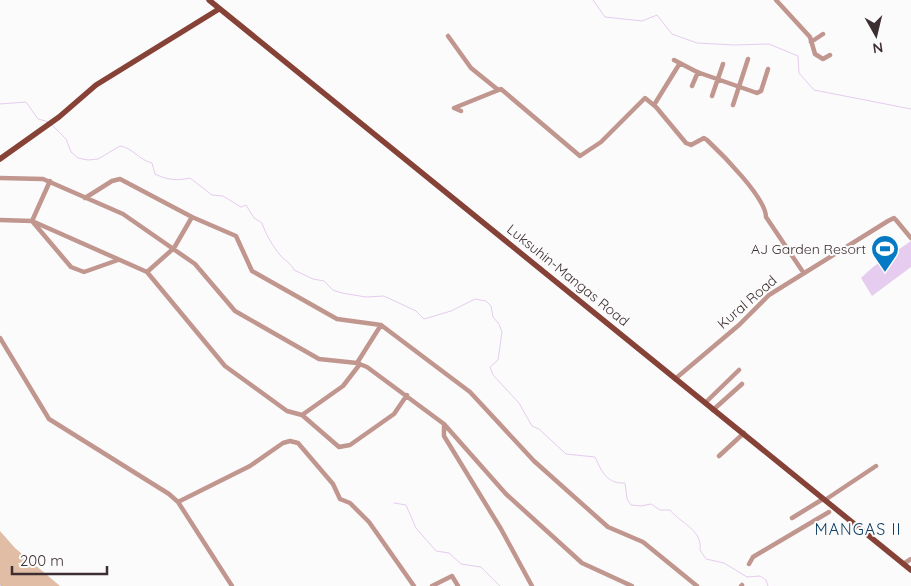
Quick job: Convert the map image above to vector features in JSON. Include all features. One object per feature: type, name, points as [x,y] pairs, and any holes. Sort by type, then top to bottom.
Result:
[{"type":"main road","name":"Luksuhin-Mangas Road","points":[[209,0],[713,410],[744,433],[824,499],[832,511],[911,570]]},
{"type":"main road","points":[[0,158],[59,117],[96,85],[219,9]]},
{"type":"street","points":[[776,0],[810,37],[815,54],[823,59],[830,55]]},
{"type":"street","points":[[811,42],[822,34]]},
{"type":"street","points":[[448,36],[472,68],[580,156],[602,142],[643,99],[654,105],[686,144],[691,145],[704,138],[744,179],[765,210],[766,218],[803,272]]},
{"type":"street","points":[[733,105],[748,59]]},
{"type":"street","points":[[674,60],[698,72],[760,92],[768,69]]},
{"type":"street","points":[[654,105],[680,63]]},
{"type":"street","points":[[712,96],[723,64]]},
{"type":"street","points":[[692,86],[698,72]]},
{"type":"street","points":[[462,111],[454,108],[497,90]]},
{"type":"street","points":[[0,178],[37,178],[50,181],[128,216],[195,264],[235,311],[318,360],[358,363],[407,395],[444,424],[506,494],[582,563],[632,586]]},
{"type":"street","points":[[85,198],[112,181],[120,179],[192,218],[236,236],[250,269],[337,319],[381,325],[470,392],[534,461],[600,521],[615,531],[643,542],[697,586]]},
{"type":"street","points":[[32,221],[50,181]]},
{"type":"street","points":[[147,272],[174,248],[192,218]]},
{"type":"street","name":"Kural Road","points":[[675,379],[739,325],[763,300],[803,272],[894,218],[911,238]]},
{"type":"street","points":[[0,220],[32,221],[147,272],[225,366],[287,411],[302,415],[339,447],[343,448],[394,414],[407,395]]},
{"type":"street","points":[[32,221],[74,269],[84,272],[118,260]]},
{"type":"street","points":[[302,415],[343,386],[381,325]]},
{"type":"street","points":[[0,338],[49,419],[169,494],[178,502],[232,586]]},
{"type":"street","points":[[705,403],[739,370]]},
{"type":"street","points":[[713,410],[742,384]]},
{"type":"street","points":[[444,424],[444,436],[502,529],[532,586]]},
{"type":"street","points":[[719,456],[744,433]]},
{"type":"street","points":[[178,502],[250,466],[283,443],[290,441],[298,443],[332,484],[340,499],[350,504],[369,522],[414,586]]},
{"type":"street","points":[[792,518],[876,466]]},
{"type":"street","points":[[749,564],[753,557],[832,511]]},
{"type":"street","points":[[903,564],[911,558]]},
{"type":"street","points":[[432,586],[452,576],[458,586]]},
{"type":"shaded area","name":"AJ Garden Resort","points":[[911,241],[911,267],[872,296],[861,278],[873,267]]},
{"type":"shaded area","points":[[0,531],[15,548],[60,586],[0,586]]},
{"type":"waterway","points":[[593,0],[605,17],[642,21],[657,15],[672,34],[697,43],[769,44],[798,56],[799,73],[814,90],[911,109]]},
{"type":"waterway","points":[[0,104],[26,102],[38,119],[49,122]]},
{"type":"waterway","points":[[52,125],[66,139],[71,152],[78,158],[98,159],[120,146],[125,147],[152,163],[155,174],[172,179],[190,178],[212,195],[223,196],[241,207],[246,205],[254,218],[262,223],[267,236],[294,270],[313,279],[324,281],[333,290],[366,297],[384,296],[416,311],[424,319],[451,311],[475,299],[486,301],[491,306],[493,317],[499,324],[502,332],[498,360],[490,367],[493,375],[519,403],[532,426],[539,429],[566,454],[595,457],[609,479],[625,483],[627,499],[631,505],[651,504],[660,510],[670,510],[690,527],[698,537],[700,550],[706,559],[724,563],[747,577],[760,576],[766,580],[768,586]]},
{"type":"waterway","points":[[394,503],[406,505],[416,528],[436,551],[449,553],[461,564],[481,567],[500,586]]},
{"type":"place","name":"AJ Garden Resort","points":[[885,273]]},
{"type":"district","name":"MANGAS II","points":[[858,529]]}]
